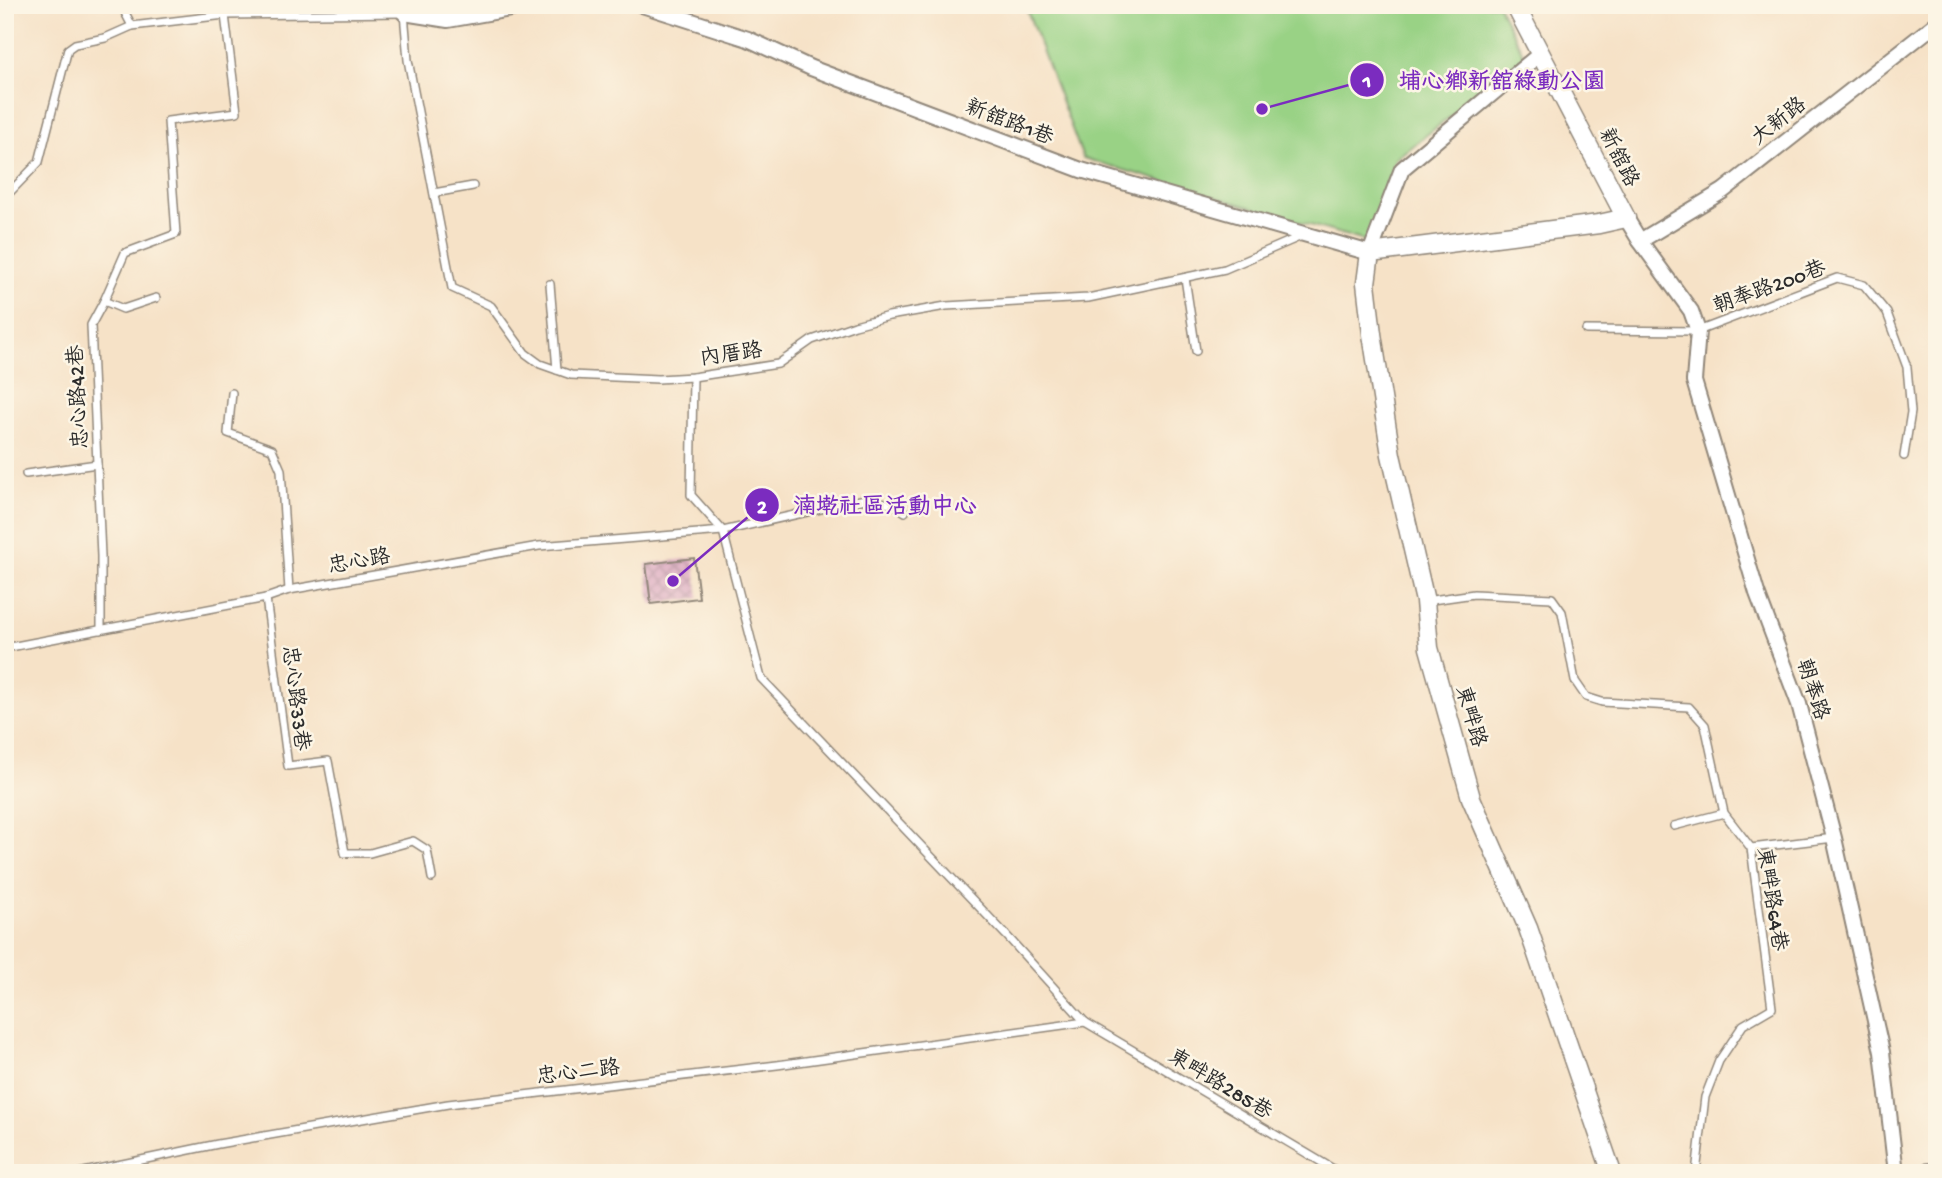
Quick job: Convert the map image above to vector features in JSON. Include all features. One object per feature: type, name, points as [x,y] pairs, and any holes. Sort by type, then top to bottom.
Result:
[{"type":"street","points":[[402,9],[448,20],[533,5]]},
{"type":"street","name":"新舘路1巷","points":[[642,5],[748,39],[811,68],[1081,170],[1370,253]]},
{"type":"street","name":"新舘路","points":[[1515,5],[1626,218]]},
{"type":"street","name":"大新路","points":[[1640,241],[1723,191],[1937,23]]},
{"type":"street","points":[[1541,53],[1402,169],[1370,253],[1600,224],[1626,218],[1690,312],[1698,331]]},
{"type":"street","name":"東畔路","points":[[1370,253],[1366,283],[1384,412],[1425,601],[1429,648],[1471,798],[1528,928],[1612,1173]]},
{"type":"street","name":"朝奉路","points":[[1698,331],[1694,381],[1757,593],[1799,704],[1834,838],[1882,1052],[1896,1172]]},
{"type":"lane","points":[[121,5],[132,26]]},
{"type":"lane","points":[[5,193],[10,192],[39,162],[68,49],[75,44],[105,38],[132,26],[225,15],[402,9]]},
{"type":"lane","name":"內厝路","points":[[402,9],[408,60],[452,288],[491,306],[525,353],[540,364],[571,375],[658,379],[694,377],[778,364],[812,340],[890,316],[946,306],[1088,298],[1225,269],[1306,234]]},
{"type":"lane","name":"忠心路42巷","points":[[101,630],[102,556],[91,325],[125,253],[176,234],[168,121],[237,112],[225,15]]},
{"type":"lane","points":[[434,193],[473,186]]},
{"type":"lane","points":[[1185,278],[1196,351]]},
{"type":"lane","name":"朝奉路200巷","points":[[1586,330],[1698,331],[1837,278],[1864,285],[1887,313],[1907,367],[1911,412],[1904,456]]},
{"type":"lane","points":[[550,284],[556,370]]},
{"type":"lane","points":[[104,301],[123,309],[156,298]]},
{"type":"lane","points":[[694,377],[691,495],[723,531]]},
{"type":"lane","points":[[232,393],[228,433],[272,449],[281,470],[289,590]]},
{"type":"lane","points":[[26,474],[97,464]]},
{"type":"lane","name":"忠心路","points":[[5,648],[266,598],[289,590],[539,546],[723,531],[865,499],[895,505],[905,512]]},
{"type":"lane","name":"東畔路285巷","points":[[723,531],[761,678],[1006,935],[1085,1023],[1340,1173]]},
{"type":"lane","name":"東畔路64巷","points":[[1425,601],[1474,594],[1552,598],[1562,612],[1575,681],[1586,697],[1602,702],[1689,707],[1705,725],[1724,813],[1751,848],[1772,1008],[1744,1026],[1719,1060],[1705,1097],[1696,1173]]},
{"type":"lane","name":"忠心路33巷","points":[[266,598],[288,766],[328,761],[345,853],[370,853],[413,841],[427,850],[432,877]]},
{"type":"lane","points":[[1674,826],[1724,813]]},
{"type":"lane","points":[[1751,848],[1834,838]]},
{"type":"lane","name":"忠心二路","points":[[79,1173],[218,1144],[448,1104],[777,1065],[1085,1023]]},
{"type":"lane","points":[[1896,1172],[1937,1166]]},
{"type":"green space","points":[[1025,5],[1498,5],[1526,59],[1395,159],[1368,242],[1083,158]]},
{"type":"building","points":[[694,558],[699,598],[651,604],[646,564]]},
{"type":"place","name":"埔心鄉新舘綠動公園","points":[[1262,109]]},
{"type":"place","name":"湳墘社區活動中心","points":[[673,581]]}]
